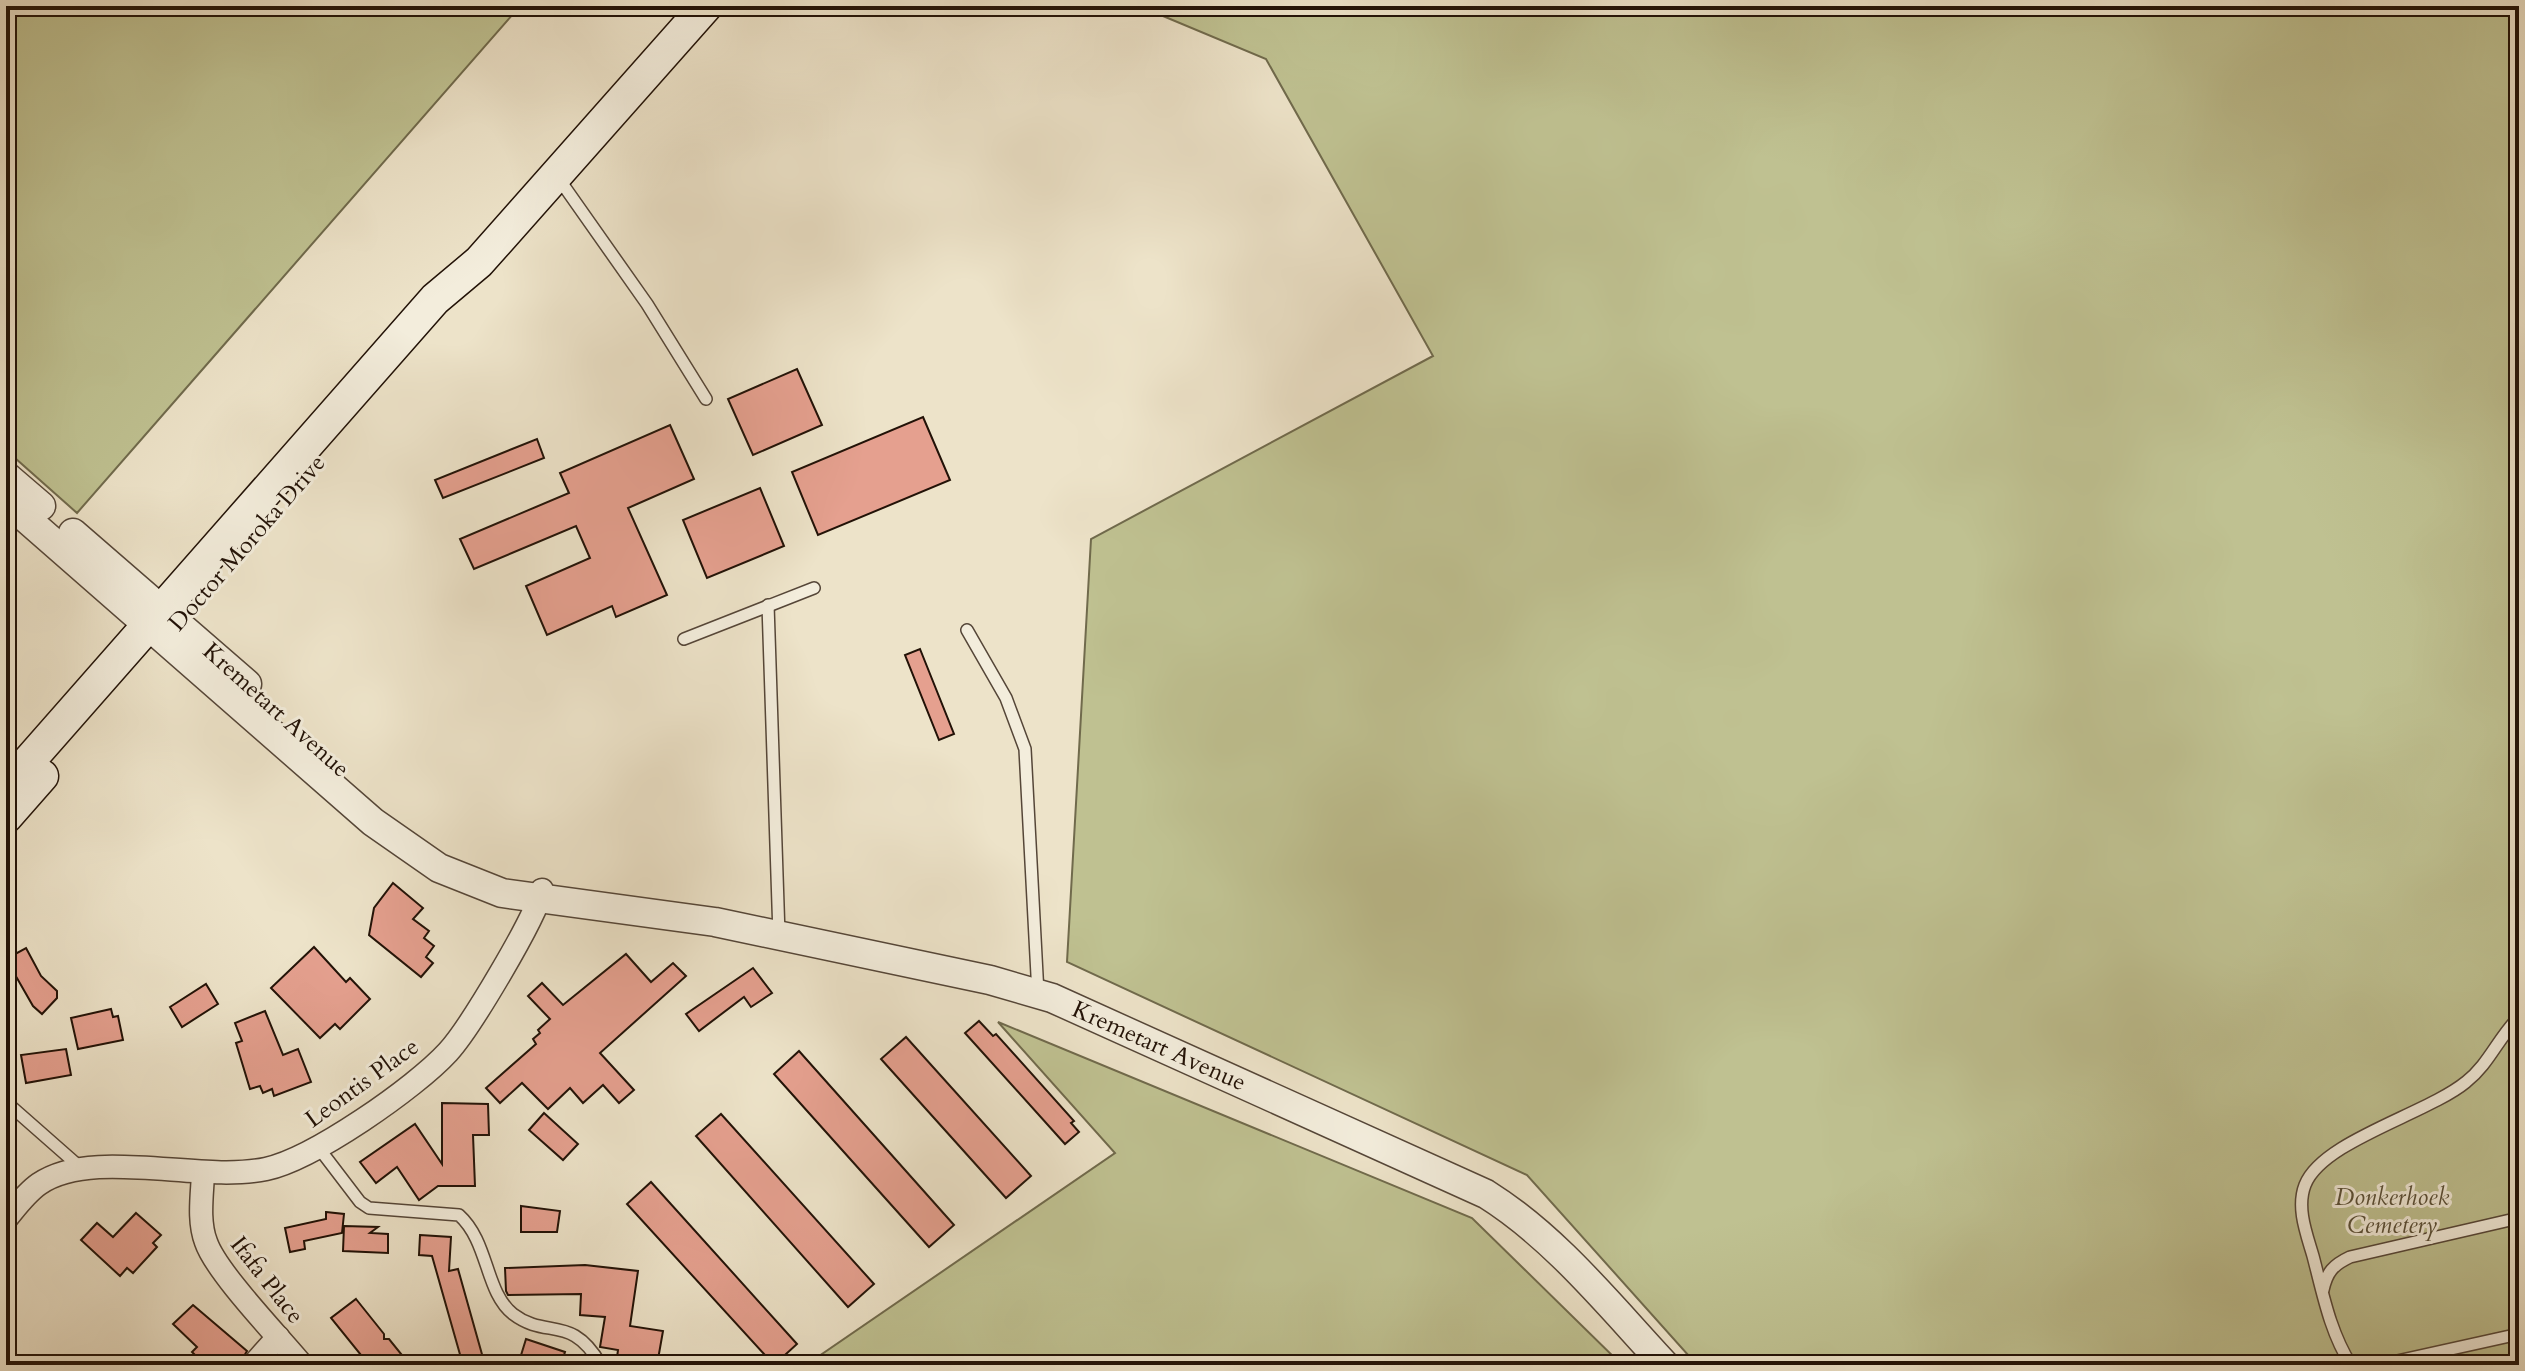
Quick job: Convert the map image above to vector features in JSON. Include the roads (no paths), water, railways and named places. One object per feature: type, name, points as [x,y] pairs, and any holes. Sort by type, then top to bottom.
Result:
[{"type":"main road","name":"Doctor Moroka Drive","points":[[6,817],[164,623],[231,531],[442,292],[479,262],[706,6]]},
{"type":"main road","name":"Doctor Moroka Drive","points":[[6,787],[164,623],[462,296],[479,262]]},
{"type":"street","name":"Kremetart Avenue","points":[[6,476],[164,623]]},
{"type":"street","name":"Kremetart Avenue","points":[[6,501],[164,623],[432,845],[469,865],[541,895],[715,922],[990,980],[1038,994],[1486,1194],[1521,1216],[1546,1239],[1665,1365]]},
{"type":"street","name":"Leontis Place","points":[[6,1219],[40,1183],[81,1168],[203,1174],[266,1169],[342,1134],[448,1052],[468,1024],[541,895]]},
{"type":"street","name":"Ifafa Place","points":[[203,1174],[201,1210],[206,1243],[217,1264],[302,1365]]},
{"type":"street","points":[[253,1365],[278,1337]]},
{"type":"lane","points":[[556,176],[647,304],[706,399]]},
{"type":"lane","points":[[326,402],[405,333]]},
{"type":"lane","points":[[231,531],[266,471]]},
{"type":"lane","points":[[684,639],[814,588]]},
{"type":"lane","points":[[768,605],[779,936]]},
{"type":"lane","points":[[967,630],[1006,698],[1025,749],[1038,994]]},
{"type":"lane","points":[[2351,1365],[2334,1334],[2322,1292],[2301,1207],[2304,1186],[2316,1166],[2375,1131],[2437,1103],[2466,1082],[2487,1063],[2494,1044],[2519,1017]]},
{"type":"lane","points":[[6,1102],[81,1168]]},
{"type":"lane","points":[[318,1147],[360,1202],[369,1208],[459,1215],[470,1225],[480,1243],[508,1309],[523,1320],[576,1334],[601,1365]]},
{"type":"lane","points":[[2322,1292],[2326,1275],[2335,1264],[2350,1257],[2519,1218]]},
{"type":"lane","points":[[2379,1365],[2519,1334]]},
{"type":"park label","name":"Donkerhoek Cemetery","points":[[2392,1211]]}]
